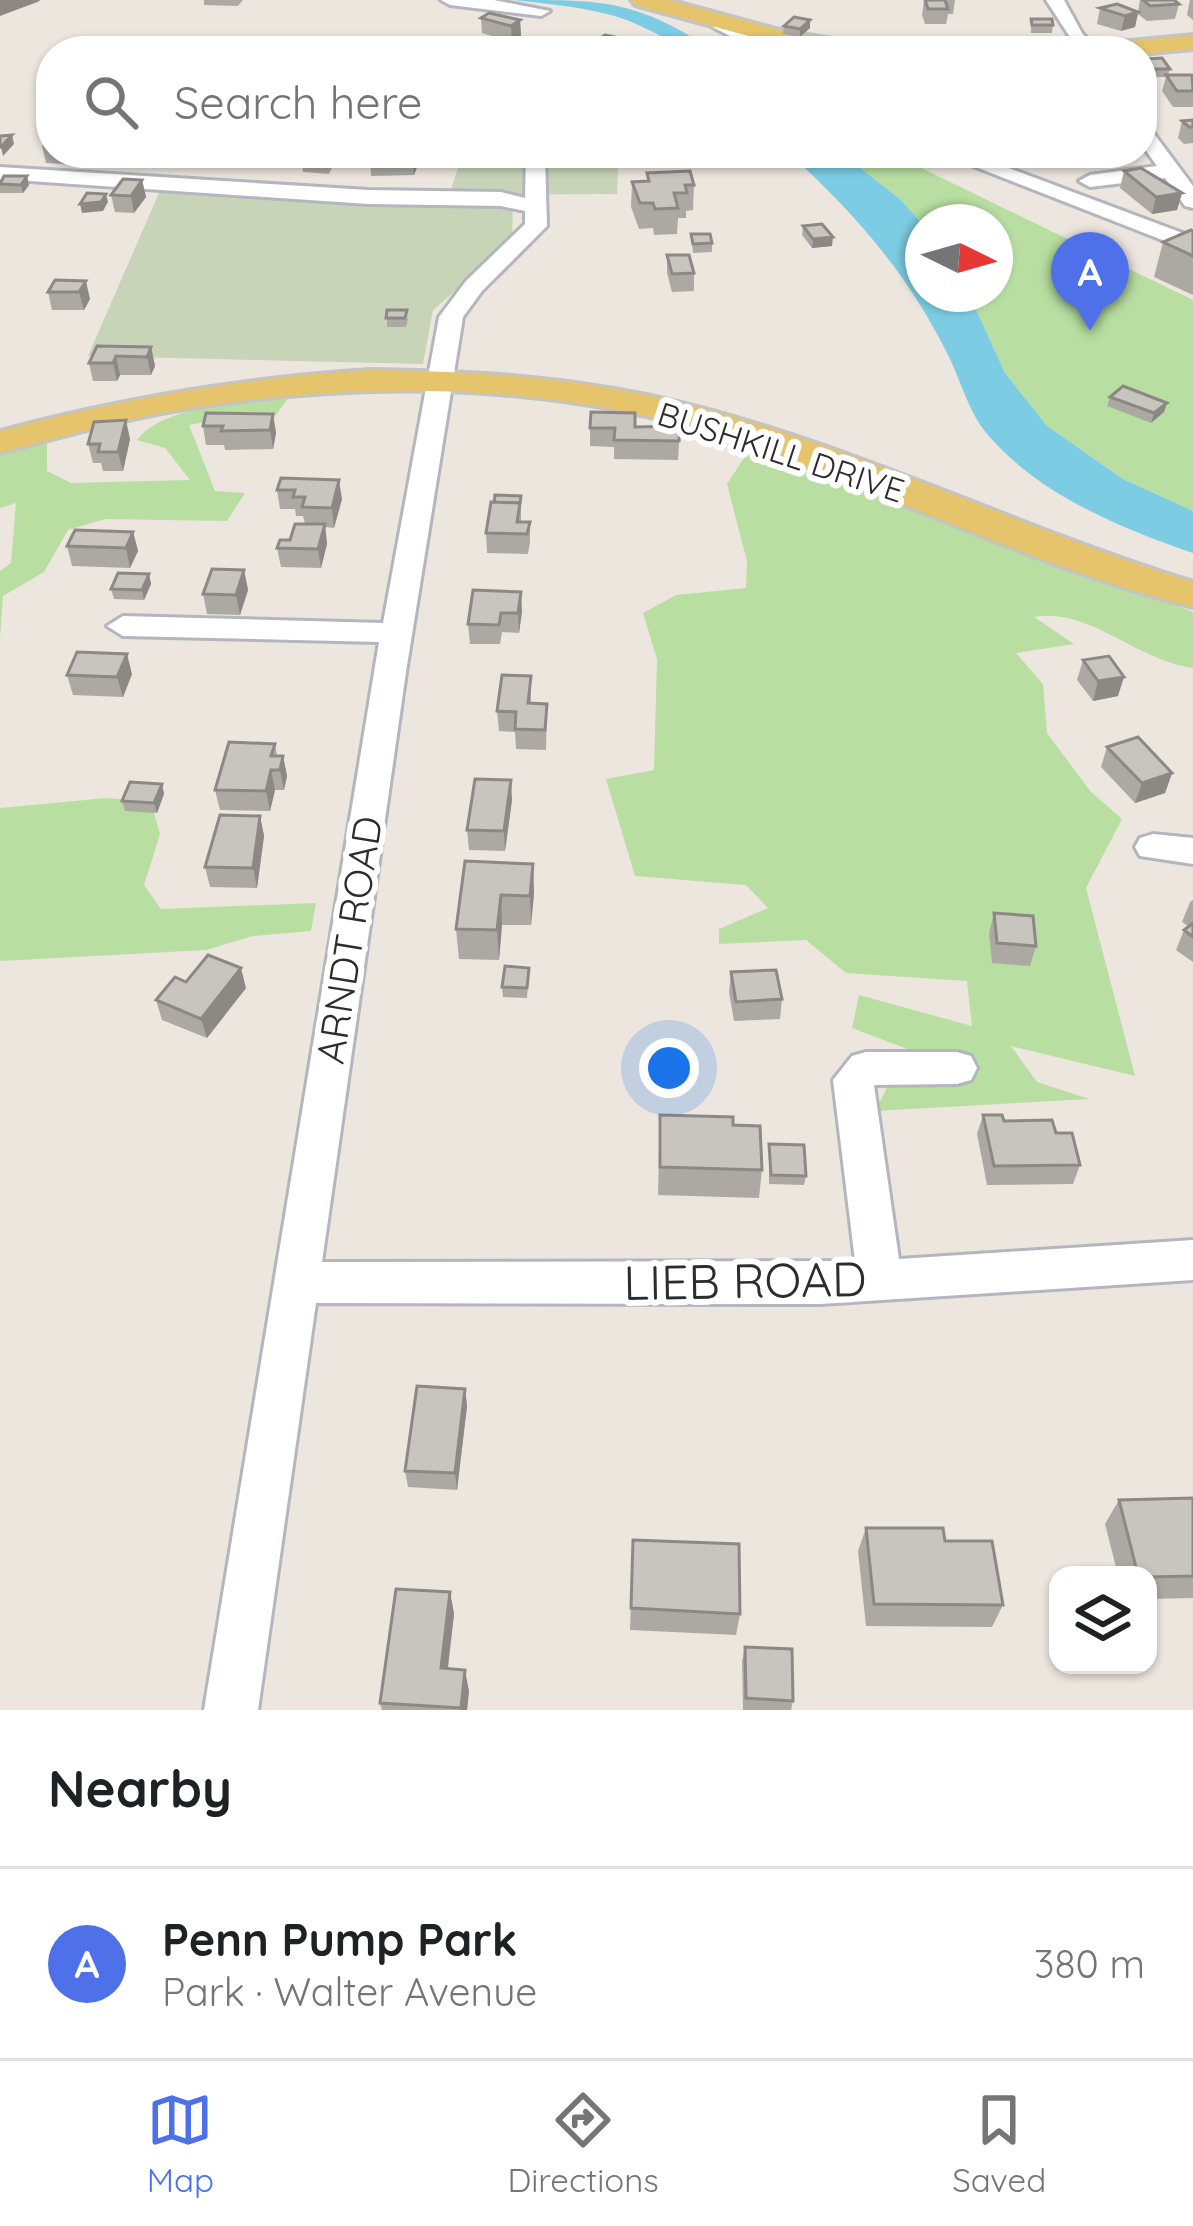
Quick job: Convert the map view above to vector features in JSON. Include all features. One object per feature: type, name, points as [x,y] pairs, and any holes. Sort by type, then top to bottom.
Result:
[{"type":"main road","points":[[643,0],[718,23],[786,36]]},
{"type":"main road","points":[[1157,45],[1193,42]]},
{"type":"main road","name":"BUSHKILL DRIVE","points":[[0,442],[109,412],[248,388],[442,381],[598,396],[741,431],[1193,596]]},
{"type":"street","points":[[450,0],[542,11]]},
{"type":"street","points":[[1055,0],[1074,36]]},
{"type":"street","points":[[718,23],[743,36]]},
{"type":"street","points":[[1157,149],[1193,201]]},
{"type":"street","points":[[0,173],[368,197],[501,199],[532,206],[531,168]]},
{"type":"street","points":[[990,168],[1193,245]]},
{"type":"street","points":[[1090,181],[1177,173]]},
{"type":"street","name":"ARNDT ROAD","points":[[231,1710],[397,634],[456,308],[532,233],[538,220],[532,206]]},
{"type":"street","points":[[123,626],[397,634]]},
{"type":"street","points":[[1153,847],[1193,851]]},
{"type":"street","points":[[880,1280],[854,1080],[866,1068],[957,1068]]},
{"type":"street","name":"LIEB ROAD","points":[[297,1282],[880,1280],[1193,1260]]},
{"type":"green space","points":[[458,168],[618,168],[617,194],[449,195]]},
{"type":"green space","points":[[860,168],[921,168],[995,204],[905,204]]},
{"type":"green space","points":[[162,186],[513,204],[512,242],[433,310],[423,364],[88,356]]},
{"type":"green space","points":[[1013,213],[1193,300],[1193,511],[1123,479],[1047,426],[1005,373],[977,312],[1013,312]]},
{"type":"green space","points":[[290,396],[269,424],[235,416],[189,425],[215,491],[245,493],[227,521],[105,519],[68,530],[44,572],[3,596],[0,638],[0,571],[11,563],[16,503],[0,508],[0,453],[47,441],[47,471],[71,483],[190,480],[165,448],[137,440],[149,428],[186,412]]},
{"type":"green space","points":[[752,446],[1193,612],[1193,668],[1152,656],[1094,627],[1054,616],[1034,617],[1074,644],[1016,653],[1043,684],[1047,733],[1091,792],[1122,819],[1086,888],[1135,1076],[1011,1046],[1037,1082],[1089,1099],[875,1111],[907,1049],[852,1028],[859,995],[972,1026],[967,981],[846,973],[806,940],[719,944],[719,929],[768,908],[746,885],[635,876],[606,779],[654,770],[657,659],[643,613],[676,595],[746,588],[747,561],[727,484]]},
{"type":"green space","points":[[107,798],[151,802],[160,834],[144,885],[161,909],[316,903],[311,931],[253,936],[206,950],[0,961],[0,808]]},
{"type":"water","points":[[514,0],[619,6],[690,36],[662,36],[605,14]]},
{"type":"water","points":[[805,168],[860,168],[905,205],[905,284],[896,270],[857,221]]},
{"type":"water","points":[[924,312],[977,312],[1005,373],[1047,426],[1123,479],[1193,511],[1193,553],[1083,507],[1008,456],[975,416]]},
{"type":"building","points":[[925,0],[945,0],[948,9],[928,9]]},
{"type":"building","points":[[1143,0],[1174,0],[1179,4],[1150,6]]},
{"type":"building","points":[[1117,4],[1138,12],[1125,16],[1100,8]]},
{"type":"building","points":[[489,13],[520,20],[511,26],[481,18]]},
{"type":"building","points":[[794,17],[810,20],[800,29],[784,26]]},
{"type":"building","points":[[1031,19],[1052,19],[1053,25],[1032,25]]},
{"type":"building","points":[[1157,58],[1162,58],[1170,69],[1157,69]]},
{"type":"building","points":[[1166,75],[1192,75],[1193,91],[1177,91]]},
{"type":"building","points":[[1141,168],[1182,193],[1156,197],[1124,171]]},
{"type":"building","points":[[690,171],[694,185],[685,185],[687,193],[674,193],[678,208],[655,209],[653,203],[640,203],[632,182],[649,181],[647,173]]},
{"type":"building","points":[[4,176],[27,176],[21,185],[0,184]]},
{"type":"building","points":[[123,179],[142,180],[131,196],[111,195]]},
{"type":"building","points":[[87,193],[106,194],[101,202],[80,204]]},
{"type":"building","points":[[822,224],[833,237],[813,239],[803,226]]},
{"type":"building","points":[[1191,230],[1193,256],[1163,242]]},
{"type":"building","points":[[691,234],[710,234],[712,243],[693,244]]},
{"type":"building","points":[[667,255],[689,255],[694,273],[672,274]]},
{"type":"building","points":[[55,280],[86,281],[79,292],[48,292]]},
{"type":"building","points":[[387,310],[407,310],[405,318],[386,318]]},
{"type":"building","points":[[97,346],[151,347],[147,357],[116,356],[113,363],[89,363]]},
{"type":"building","points":[[1123,386],[1167,403],[1154,413],[1110,397]]},
{"type":"building","points":[[591,412],[635,413],[635,427],[680,426],[679,441],[614,440],[615,428],[590,428]]},
{"type":"building","points":[[206,413],[273,414],[270,430],[221,431],[223,426],[203,426]]},
{"type":"building","points":[[126,420],[118,452],[98,452],[100,444],[88,444],[94,422]]},
{"type":"building","points":[[281,478],[339,480],[332,508],[302,507],[305,497],[293,497],[295,490],[277,490]]},
{"type":"building","points":[[495,495],[521,496],[520,503],[494,503]]},
{"type":"building","points":[[491,502],[520,503],[517,522],[530,522],[527,534],[486,533]]},
{"type":"building","points":[[295,524],[325,524],[318,549],[277,548],[280,540],[290,540]]},
{"type":"building","points":[[75,530],[133,532],[126,548],[67,546]]},
{"type":"building","points":[[212,569],[244,570],[236,595],[203,594]]},
{"type":"building","points":[[118,573],[149,574],[142,590],[111,589]]},
{"type":"building","points":[[473,590],[521,592],[518,613],[501,613],[499,625],[468,624]]},
{"type":"building","points":[[77,652],[127,654],[117,677],[67,675]]},
{"type":"building","points":[[1109,656],[1124,677],[1098,681],[1083,660]]},
{"type":"building","points":[[502,675],[531,676],[528,703],[547,704],[545,730],[515,729],[516,712],[497,711]]},
{"type":"building","points":[[1138,737],[1172,773],[1142,783],[1107,747]]},
{"type":"building","points":[[229,742],[275,744],[271,756],[283,756],[280,770],[271,770],[266,791],[215,790]]},
{"type":"building","points":[[475,779],[511,780],[504,831],[467,830]]},
{"type":"building","points":[[130,782],[162,784],[154,803],[122,801]]},
{"type":"building","points":[[220,815],[260,816],[253,868],[205,867]]},
{"type":"building","points":[[465,861],[533,864],[530,896],[501,895],[497,930],[456,929]]},
{"type":"building","points":[[994,913],[1033,916],[1036,946],[997,943]]},
{"type":"building","points":[[208,955],[241,968],[201,1019],[156,1000],[175,977],[186,982]]},
{"type":"building","points":[[505,966],[529,968],[527,988],[502,987]]},
{"type":"building","points":[[776,970],[782,999],[736,1002],[731,972]]},
{"type":"building","points":[[660,1115],[733,1117],[733,1125],[760,1126],[762,1170],[660,1167]]},
{"type":"building","points":[[983,1115],[1002,1115],[1004,1121],[1052,1120],[1056,1133],[1072,1133],[1080,1165],[994,1166]]},
{"type":"building","points":[[769,1144],[804,1145],[806,1176],[771,1175]]},
{"type":"building","points":[[417,1386],[465,1389],[455,1473],[405,1471]]},
{"type":"building","points":[[1193,1498],[1193,1576],[1157,1577],[1157,1566],[1136,1566],[1119,1500]]},
{"type":"building","points":[[866,1528],[943,1528],[945,1541],[992,1541],[1003,1605],[874,1604]]},
{"type":"building","points":[[633,1540],[739,1544],[740,1614],[631,1608]]},
{"type":"building","points":[[396,1589],[450,1592],[441,1668],[465,1670],[461,1708],[380,1703]]},
{"type":"building","points":[[745,1647],[792,1649],[793,1701],[746,1698]]},
{"type":"place","name":"Penn Pump Park","points":[[1090,331]]}]
